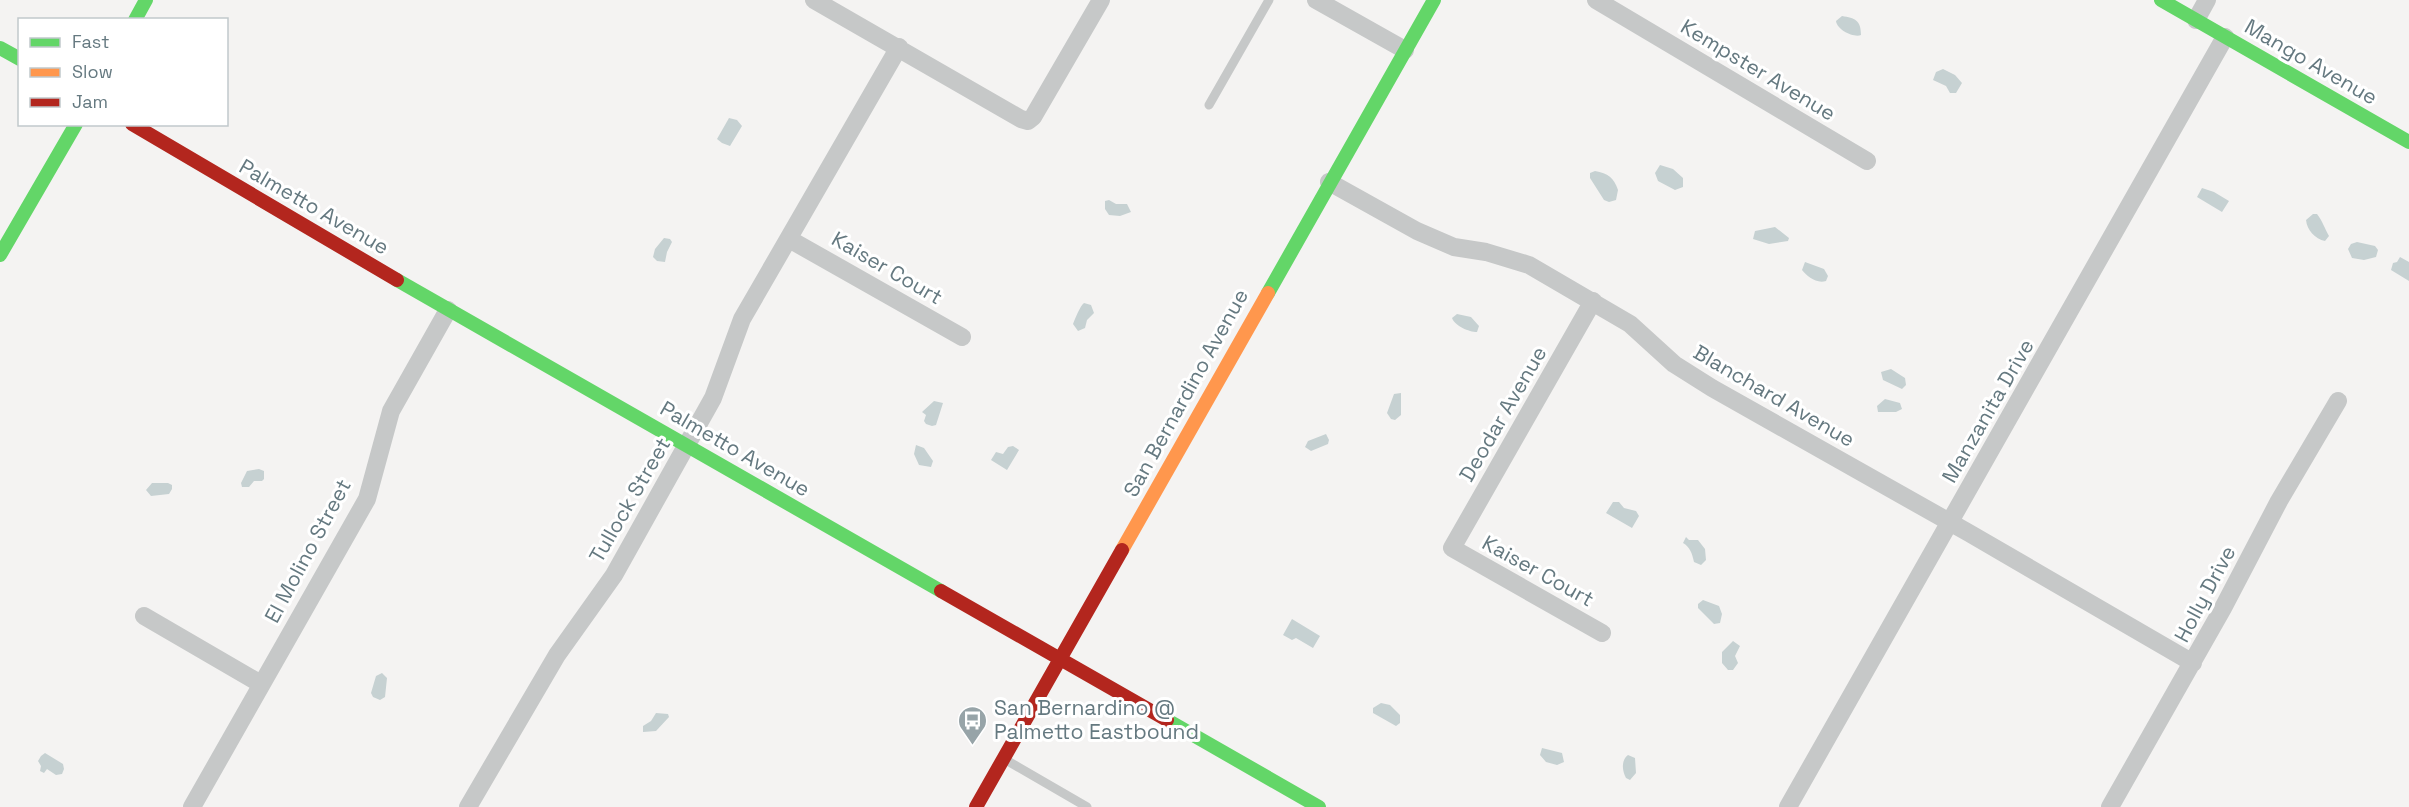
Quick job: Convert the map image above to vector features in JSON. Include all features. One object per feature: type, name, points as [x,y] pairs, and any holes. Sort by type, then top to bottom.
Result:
[{"type":"street","points":[[136,18],[146,0]]},
{"type":"street","points":[[814,0],[1028,121],[1033,117],[1053,84],[1101,0]]},
{"type":"street","points":[[1316,0],[1405,50]]},
{"type":"street","name":"San Bernardino Avenue","points":[[976,807],[1434,0]]},
{"type":"street","name":"Kempster Avenue","points":[[1596,0],[1867,161]]},
{"type":"street","name":"Mango Avenue","points":[[2161,0],[2409,142]]},
{"type":"street","points":[[2196,20],[2207,0]]},
{"type":"street","name":"Manzanita Drive","points":[[1788,807],[2225,37]]},
{"type":"street","name":"Tullock Street","points":[[470,806],[557,655],[614,575],[687,446],[721,381],[742,319],[899,47]]},
{"type":"street","points":[[0,48],[18,58]]},
{"type":"street","points":[[0,255],[75,126]]},
{"type":"street","name":"Palmetto Avenue","points":[[135,126],[448,310],[1319,807]]},
{"type":"street","name":"Blanchard Avenue","points":[[1329,182],[1417,231],[1454,247],[1486,252],[1529,265],[1630,324],[1674,363],[1712,388],[2193,663]]},
{"type":"street","name":"Kaiser Court","points":[[789,238],[962,337]]},
{"type":"street","name":"Deodar Avenue","points":[[1452,549],[1593,301]]},
{"type":"street","name":"El Molino Street","points":[[192,807],[367,500],[391,411],[448,310]]},
{"type":"street","name":"Holly Drive","points":[[2110,807],[2193,663],[2279,501],[2338,401]]},
{"type":"street","name":"Kaiser Court","points":[[1452,549],[1602,633]]},
{"type":"street","points":[[144,616],[261,684]]},
{"type":"lane","points":[[1209,105],[1269,0]]},
{"type":"lane","points":[[1004,758],[1087,807]]},
{"type":"shaded area","points":[[1842,16],[1858,23],[1861,35],[1850,34],[1839,27],[1836,21]]},
{"type":"shaded area","points":[[1943,69],[1955,75],[1962,83],[1956,93],[1950,93],[1946,86],[1933,80],[1936,72]]},
{"type":"shaded area","points":[[729,118],[737,120],[742,126],[730,146],[717,139]]},
{"type":"shaded area","points":[[1660,165],[1673,169],[1683,178],[1683,187],[1675,190],[1658,181],[1655,173]]},
{"type":"shaded area","points":[[1595,171],[1604,173],[1615,182],[1618,190],[1616,200],[1609,202],[1604,200],[1590,178],[1590,173]]},
{"type":"shaded area","points":[[2202,188],[2229,201],[2222,212],[2197,197]]},
{"type":"shaded area","points":[[1109,200],[1116,204],[1127,204],[1131,212],[1120,216],[1109,215],[1105,209],[1105,201]]},
{"type":"shaded area","points":[[2313,214],[2319,216],[2329,236],[2325,241],[2315,236],[2308,227],[2306,220]]},
{"type":"shaded area","points":[[1775,227],[1789,238],[1788,241],[1769,244],[1753,239],[1755,231]]},
{"type":"shaded area","points":[[664,238],[672,242],[665,262],[657,261],[653,257],[655,249]]},
{"type":"shaded area","points":[[2357,242],[2375,246],[2378,250],[2376,257],[2364,260],[2352,258],[2348,249],[2351,244]]},
{"type":"shaded area","points":[[2400,257],[2409,262],[2409,281],[2391,270],[2393,263],[2397,262]]},
{"type":"shaded area","points":[[1805,262],[1824,269],[1828,276],[1826,281],[1815,280],[1806,275],[1802,270]]},
{"type":"shaded area","points":[[1084,303],[1091,305],[1094,313],[1087,320],[1085,328],[1078,331],[1073,324]]},
{"type":"shaded area","points":[[1457,314],[1471,317],[1479,326],[1477,332],[1466,330],[1456,324],[1452,318]]},
{"type":"shaded area","points":[[1891,369],[1905,378],[1906,385],[1902,389],[1883,380],[1881,372]]},
{"type":"shaded area","points":[[1401,393],[1401,415],[1395,420],[1391,419],[1387,413],[1394,394]]},
{"type":"shaded area","points":[[1885,399],[1900,403],[1902,409],[1896,412],[1878,412],[1877,406]]},
{"type":"shaded area","points":[[934,401],[943,403],[936,425],[932,426],[926,424],[924,421],[926,415],[922,412]]},
{"type":"shaded area","points":[[1326,434],[1328,444],[1311,451],[1305,447],[1308,441]]},
{"type":"shaded area","points":[[916,445],[924,448],[933,461],[931,467],[919,465],[914,454]]},
{"type":"shaded area","points":[[1013,446],[1019,450],[1007,470],[991,460],[996,452],[1003,454],[1008,447]]},
{"type":"shaded area","points":[[259,469],[264,471],[264,479],[254,481],[249,487],[242,487],[241,483],[247,471]]},
{"type":"shaded area","points":[[152,483],[168,483],[172,485],[172,489],[169,494],[151,496],[146,490]]},
{"type":"shaded area","points":[[1613,502],[1619,502],[1624,508],[1636,511],[1639,516],[1632,528],[1606,513]]},
{"type":"shaded area","points":[[1686,537],[1689,540],[1698,540],[1705,549],[1706,560],[1701,565],[1694,562],[1690,551],[1683,543]]},
{"type":"shaded area","points":[[1703,600],[1719,606],[1722,614],[1720,623],[1714,624],[1698,608],[1698,604]]},
{"type":"shaded area","points":[[1292,619],[1320,636],[1313,648],[1296,638],[1292,640],[1283,635]]},
{"type":"shaded area","points":[[1733,641],[1740,646],[1735,656],[1738,663],[1733,670],[1728,670],[1722,663],[1722,652]]},
{"type":"shaded area","points":[[382,673],[387,678],[385,697],[380,700],[373,697],[371,693],[376,676]]},
{"type":"shaded area","points":[[1381,703],[1390,705],[1400,715],[1400,723],[1396,726],[1373,713],[1373,708]]},
{"type":"shaded area","points":[[656,713],[668,714],[669,717],[656,731],[643,732],[643,726],[651,721]]},
{"type":"shaded area","points":[[1542,748],[1562,753],[1564,762],[1557,765],[1546,762],[1540,755]]},
{"type":"shaded area","points":[[45,753],[63,764],[62,774],[56,775],[47,769],[44,773],[40,771],[41,766],[38,761]]},
{"type":"shaded area","points":[[1628,755],[1635,758],[1636,773],[1630,780],[1626,778],[1623,769],[1624,760]]},
{"type":"traffic: fast","points":[[136,18],[146,0]]},
{"type":"traffic: fast","points":[[1268,293],[1434,0]]},
{"type":"traffic: fast","points":[[2161,0],[2409,142]]},
{"type":"traffic: fast","points":[[0,48],[18,58]]},
{"type":"traffic: fast","points":[[0,255],[75,126]]},
{"type":"traffic: fast","points":[[397,280],[941,591]]},
{"type":"traffic: fast","points":[[1167,720],[1319,807]]},
{"type":"traffic: slow","points":[[1122,550],[1268,293]]},
{"type":"traffic: jam","points":[[135,126],[397,280]]},
{"type":"traffic: jam","points":[[976,807],[1122,550]]},
{"type":"traffic: jam","points":[[941,591],[1167,720]]},
{"type":"place","name":"San Bernardino @ Palmetto Eastbound","points":[[973,746]]}]
